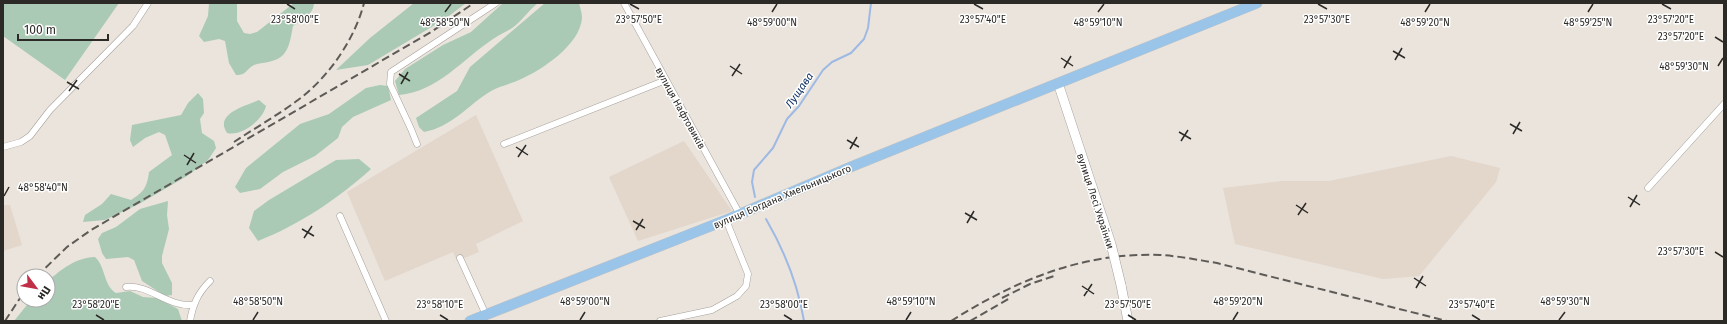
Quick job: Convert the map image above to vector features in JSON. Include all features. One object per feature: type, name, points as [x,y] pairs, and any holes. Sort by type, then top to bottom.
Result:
[{"type":"main road","name":"вулиця Богдана Хмельницького","points":[[470,321],[726,220],[739,213],[1257,3]]},
{"type":"street","points":[[3,147],[21,142],[30,136],[50,110],[134,26],[148,3]]},
{"type":"street","points":[[417,144],[390,84],[391,72],[496,3]]},
{"type":"street","name":"вулиця Нафтовиків","points":[[624,3],[739,213]]},
{"type":"street","points":[[504,144],[666,80]]},
{"type":"street","name":"вулиця Лесі Українки","points":[[1058,83],[1111,244],[1128,321]]},
{"type":"street","points":[[1648,188],[1724,104]]},
{"type":"street","points":[[340,216],[386,321]]},
{"type":"street","points":[[660,321],[712,310],[737,296],[746,286],[748,274],[726,220]]},
{"type":"street","points":[[460,258],[486,315]]},
{"type":"street","points":[[190,321],[193,305],[200,291],[210,281]]},
{"type":"street","points":[[126,287],[133,286],[143,289],[182,306],[193,305]]},
{"type":"shaded area","points":[[476,115],[523,221],[476,244],[479,252],[457,261],[453,252],[385,281],[347,192]]},
{"type":"shaded area","points":[[684,141],[732,211],[638,241],[609,177]]},
{"type":"shaded area","points":[[1451,156],[1500,168],[1496,182],[1419,276],[1383,279],[1235,244],[1223,188],[1283,181],[1329,181]]},
{"type":"shaded area","points":[[3,205],[10,205],[22,245],[3,251]]},
{"type":"green space","points":[[3,3],[119,3],[65,80],[3,36]]},
{"type":"green space","points":[[209,3],[237,3],[237,21],[244,33],[250,34],[257,32],[294,3],[314,3],[312,11],[293,26],[288,48],[282,56],[272,61],[254,65],[244,73],[236,75],[229,63],[225,41],[219,39],[204,42],[199,36],[208,16]]},
{"type":"green space","points":[[414,3],[466,3],[445,19],[368,65],[336,70],[370,38]]},
{"type":"green space","points":[[503,3],[538,3],[513,27],[493,39],[438,81],[413,93],[399,95],[395,81],[405,69],[443,45],[471,32]]},
{"type":"green space","points":[[545,3],[579,3],[582,18],[580,28],[575,38],[567,47],[549,63],[528,76],[491,91],[451,121],[424,132],[419,127],[416,118],[457,91],[470,67]]},
{"type":"green space","points":[[380,85],[388,86],[391,100],[353,117],[342,127],[338,138],[315,156],[283,172],[260,189],[240,193],[235,187],[246,168],[300,124],[329,114],[366,88]]},
{"type":"green space","points":[[198,93],[203,99],[204,113],[200,119],[202,133],[214,141],[216,148],[208,160],[187,176],[139,204],[105,220],[83,222],[85,215],[102,204],[111,194],[131,200],[142,192],[147,182],[149,172],[172,155],[165,135],[159,132],[145,138],[133,147],[130,140],[132,125],[181,115],[188,103]]},
{"type":"green space","points":[[259,100],[266,106],[261,117],[245,130],[233,134],[227,133],[224,126],[228,116],[239,108]]},
{"type":"green space","points":[[359,159],[371,169],[359,180],[318,210],[273,235],[258,241],[249,228],[254,211],[269,200],[336,160]]},
{"type":"green space","points":[[168,201],[167,215],[169,229],[162,256],[162,263],[172,283],[172,295],[165,296],[142,281],[134,260],[128,257],[106,259],[102,253],[98,239],[102,233],[116,227],[140,209]]},
{"type":"green space","points":[[95,257],[99,261],[109,285],[116,293],[130,291],[143,297],[157,298],[178,309],[182,321],[14,321],[25,308],[56,308],[56,274],[81,259]]},
{"type":"waterway","name":"Лущава","points":[[755,197],[752,182],[754,170],[773,148],[787,119],[799,106],[823,70],[832,62],[851,53],[864,39],[868,28],[871,3]]},
{"type":"waterway","name":"Лущава","points":[[766,219],[790,268],[804,321]]},
{"type":"railway","points":[[234,142],[290,106],[320,81],[339,57],[347,44],[360,17],[364,3]]},
{"type":"railway","points":[[45,268],[67,247],[91,230],[431,32],[474,3]]},
{"type":"railway","points":[[951,321],[1000,293],[1050,272],[1103,258],[1131,255],[1160,255],[1217,263],[1447,321]]},
{"type":"railway","points":[[1002,298],[1030,284],[1054,276]]},
{"type":"railway","points":[[970,321],[1010,298]]},
{"type":"railway","points":[[5,321],[16,304]]}]
